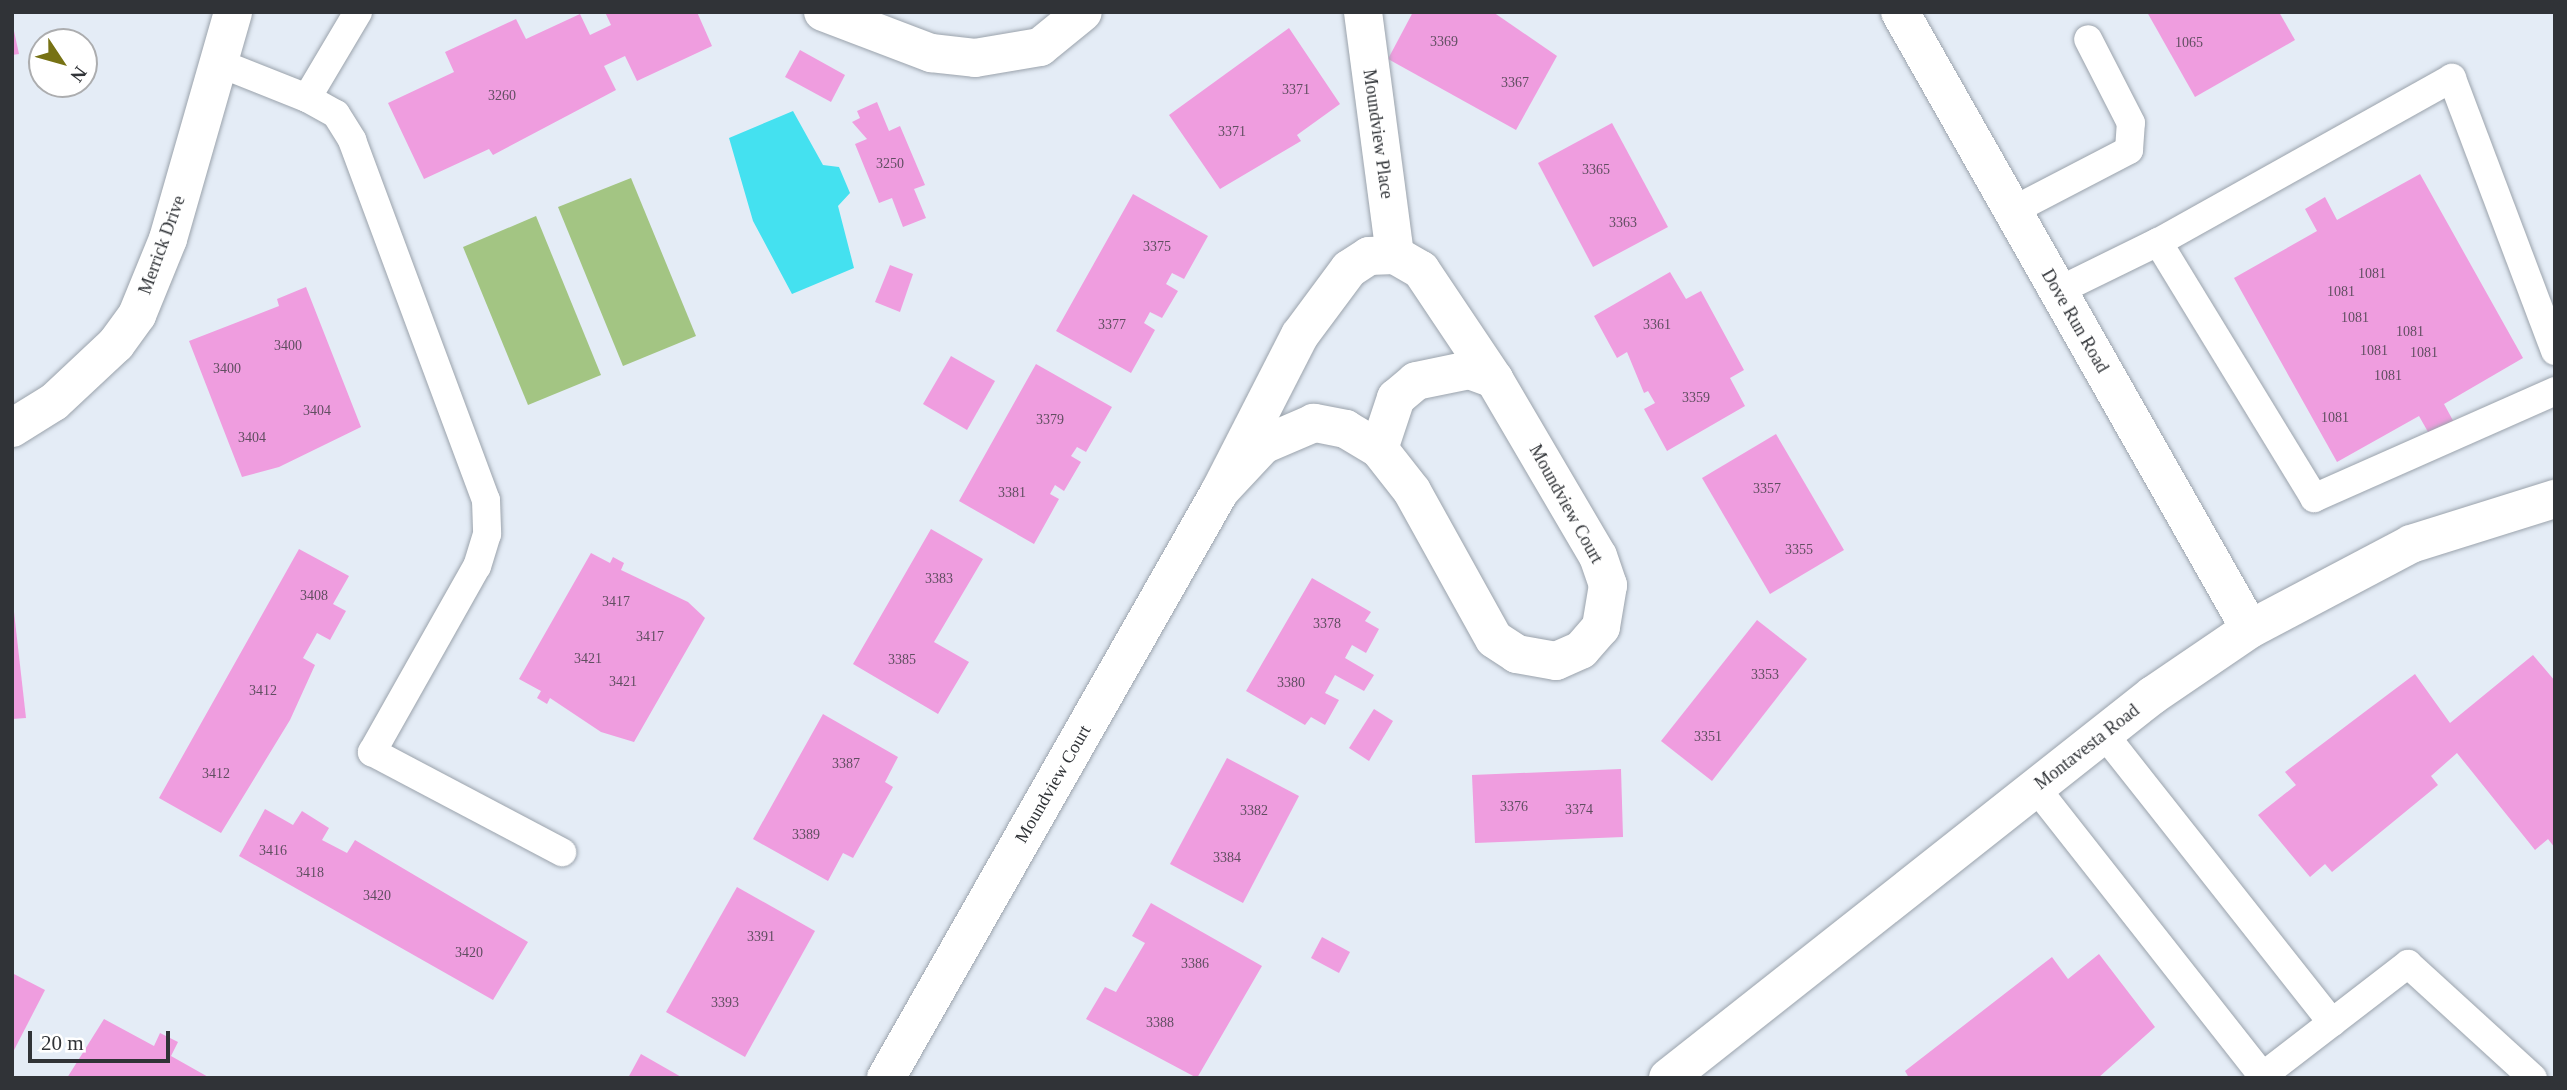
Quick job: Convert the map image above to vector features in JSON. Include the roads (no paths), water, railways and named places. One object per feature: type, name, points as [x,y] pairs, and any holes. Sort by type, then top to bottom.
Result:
[{"type":"street","name":"Merrick Drive","points":[[12,428],[63,394],[116,344],[137,315],[168,239],[233,12]]},
{"type":"street","points":[[824,12],[931,53],[975,58],[1040,47],[1083,12]]},
{"type":"street","name":"Moundview Place","points":[[1363,12],[1395,255]]},
{"type":"street","name":"Dove Run Road","points":[[1900,12],[2250,629]]},
{"type":"street","name":"Moundview Court","points":[[886,1078],[1220,491],[1300,335],[1349,269],[1369,256],[1395,255],[1421,270],[1494,379],[1598,556],[1608,585],[1601,627],[1581,650],[1556,661],[1517,654],[1494,639],[1412,492],[1379,449],[1346,429],[1314,423],[1263,445],[1220,491]]},
{"type":"street","points":[[1379,449],[1396,398],[1416,381],[1455,371],[1494,379]]},
{"type":"street","name":"Montavesta Road","points":[[1668,1078],[2105,734],[2250,629],[2412,544],[2555,499]]},
{"type":"lane","points":[[307,98],[358,12]]},
{"type":"lane","points":[[2012,211],[2129,150],[2131,123],[2088,39]]},
{"type":"lane","points":[[219,63],[307,98],[336,114],[352,140],[486,500],[487,534],[477,566],[372,752],[562,852]]},
{"type":"lane","points":[[2058,291],[2158,242],[2452,78],[2555,351]]},
{"type":"lane","points":[[2158,242],[2314,498],[2555,391]]},
{"type":"lane","points":[[2105,734],[2332,1023]]},
{"type":"lane","points":[[2036,788],[2262,1077],[2408,964],[2533,1078]]},
{"type":"water","points":[[793,111],[823,165],[839,167],[850,193],[838,206],[854,268],[792,294],[753,221],[729,138]]}]
